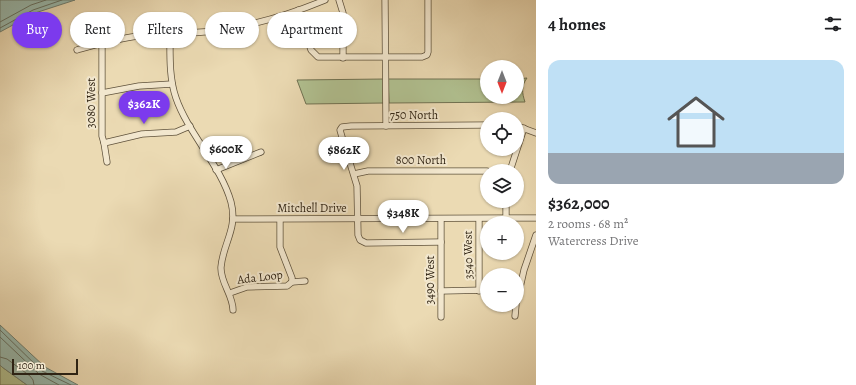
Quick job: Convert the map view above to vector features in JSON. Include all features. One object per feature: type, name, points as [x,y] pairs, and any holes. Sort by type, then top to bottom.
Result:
[{"type":"street","points":[[197,32],[228,29],[265,20],[325,0]]},
{"type":"street","points":[[339,0],[343,13],[344,58]]},
{"type":"street","points":[[386,0],[386,126]]},
{"type":"street","points":[[298,10],[311,50],[320,58],[422,57],[427,55],[428,50],[428,0]]},
{"type":"street","points":[[77,50],[84,48]]},
{"type":"street","name":"3080 West","points":[[102,48],[102,136],[107,162]]},
{"type":"street","points":[[171,48],[172,84],[178,105],[216,170],[229,197],[233,225],[221,266],[222,275],[230,293],[233,310]]},
{"type":"street","points":[[102,93],[139,86],[172,84]]},
{"type":"street","name":"750 North","points":[[354,174],[340,133],[342,127],[480,125]]},
{"type":"street","points":[[104,143],[146,134],[176,132],[190,126]]},
{"type":"street","points":[[524,128],[536,133]]},
{"type":"street","points":[[216,170],[261,152]]},
{"type":"street","name":"800 North","points":[[354,174],[368,171],[480,171]]},
{"type":"street","points":[[354,174],[357,186],[358,237],[360,240],[366,243],[441,242]]},
{"type":"street","name":"Mitchell Drive","points":[[524,218],[536,218]]},
{"type":"street","name":"Mitchell Drive","points":[[233,219],[479,219]]},
{"type":"street","name":"3490 West","points":[[441,219],[441,317]]},
{"type":"street","name":"3540 West","points":[[479,219],[480,290]]},
{"type":"street","name":"Ada Loop","points":[[280,220],[280,247],[292,282]]},
{"type":"street","points":[[524,270],[536,235]]},
{"type":"street","name":"Ada Loop","points":[[230,293],[247,287],[287,286],[292,282],[305,280]]},
{"type":"street","points":[[441,291],[480,290]]},
{"type":"street","points":[[515,312],[515,316]]},
{"type":"green space","points":[[384,79],[384,103],[306,104],[297,80]]},
{"type":"green space","points":[[388,79],[480,79],[480,102],[389,103]]},
{"type":"green space","points":[[0,365],[2,367],[27,385],[0,385]]},
{"type":"water","points":[[0,0],[75,0],[38,12],[12,12],[12,25],[0,32]]},
{"type":"water","points":[[0,325],[45,367],[78,385],[27,385],[2,367],[0,365]]}]
